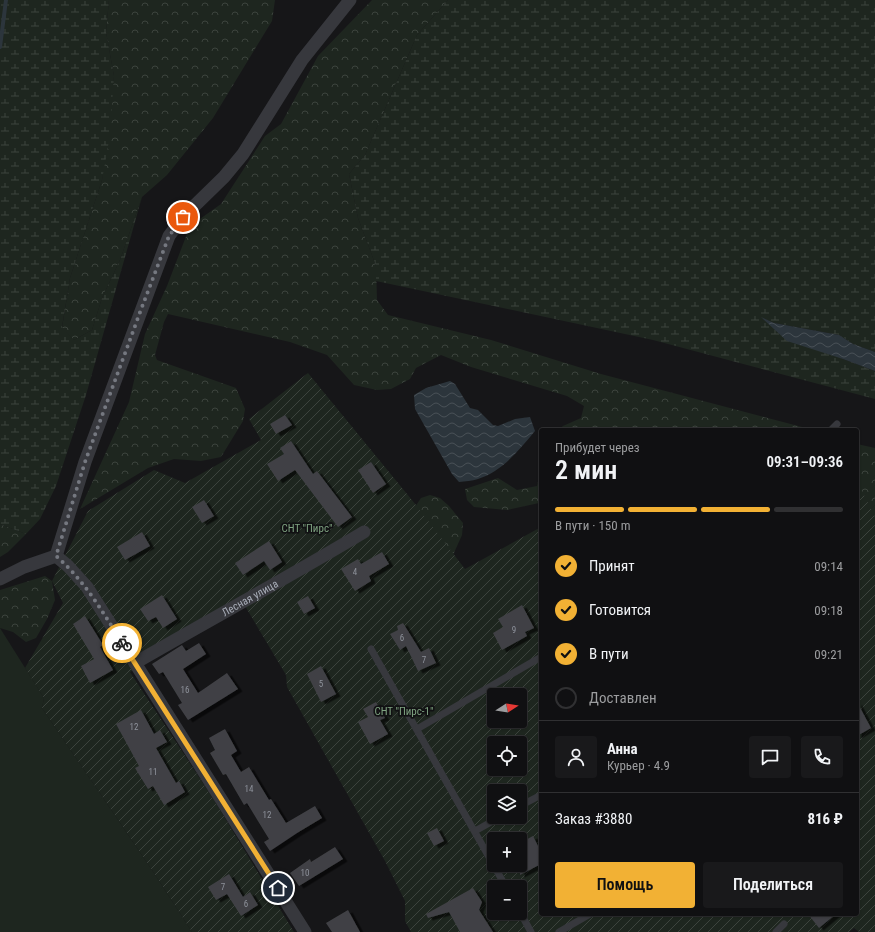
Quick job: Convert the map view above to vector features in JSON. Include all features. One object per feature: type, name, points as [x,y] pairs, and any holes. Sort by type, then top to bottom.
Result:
[{"type":"street","points":[[56,556],[85,462],[169,236],[183,217],[224,177],[244,154],[302,60],[350,0]]},
{"type":"street","name":"Лесная улица","points":[[135,663],[364,532]]},
{"type":"street","points":[[0,579],[56,556]]},
{"type":"street","points":[[56,556],[68,566],[87,588],[306,932]]},
{"type":"lane","points":[[833,428],[837,424]]},
{"type":"lane","points":[[371,649],[502,880]]},
{"type":"lane","points":[[417,729],[539,658]]},
{"type":"lane","points":[[527,802],[539,796]]},
{"type":"lane","points":[[475,831],[488,824]]},
{"type":"lane","points":[[558,932],[586,916]]},
{"type":"lane","points":[[524,920],[531,932]]},
{"type":"lane","points":[[776,932],[784,924]]},
{"type":"green space","points":[[0,0],[109,0],[106,32],[114,76],[110,135],[102,180],[70,278],[62,327],[74,340],[92,330],[102,298],[120,260],[142,197],[86,395],[56,486],[40,519],[26,534],[0,524]]},
{"type":"green space","points":[[109,0],[275,0],[272,21],[213,118],[167,175],[142,197],[120,260],[102,298],[92,330],[74,340],[62,328],[70,278],[102,180],[114,76],[106,32]]},
{"type":"green space","points":[[372,0],[448,0],[417,35],[365,155],[349,174],[358,218],[376,266],[377,300],[388,315],[491,340],[601,374],[806,428],[560,428],[581,418],[584,406],[567,396],[471,367],[441,355],[416,368],[410,379],[391,389],[377,390],[354,385],[327,355],[290,342],[168,314],[164,322],[155,355],[157,360],[236,388],[245,409],[243,421],[221,457],[201,461],[174,459],[148,468],[80,509],[129,402],[145,334],[167,286],[190,226],[221,204],[265,136],[281,124],[318,56]]},
{"type":"green space","points":[[448,0],[875,0],[875,352],[853,344],[839,335],[774,323],[762,318],[843,359],[875,371],[875,399],[653,340],[376,281],[376,266],[358,218],[349,174],[365,155],[417,35]]},
{"type":"green space","points":[[308,373],[416,505],[465,569],[539,528],[539,916],[859,916],[859,490],[862,491],[875,517],[875,932],[859,932],[854,928],[849,932],[411,932],[405,921],[405,901],[385,861],[287,687],[286,675],[245,606],[130,672],[214,800],[294,932],[192,932],[152,870],[42,708],[44,698],[25,668],[63,603],[52,581],[88,511],[154,470],[185,483],[261,440],[249,419]]},
{"type":"green space","points":[[859,444],[875,448],[875,547],[859,512]]},
{"type":"green space","points":[[498,478],[517,490],[537,486],[539,478],[539,503],[507,510],[474,507],[467,500],[465,489]]},
{"type":"green space","points":[[430,495],[440,498],[449,506],[463,523],[462,535],[453,555],[413,510],[421,498]]},
{"type":"green space","points":[[0,524],[26,534],[8,552],[0,557]]},
{"type":"green space","points":[[45,576],[52,581],[55,600],[47,619],[36,638],[26,642],[13,632],[0,628],[0,590]]},
{"type":"green space","points":[[0,628],[44,698],[42,708],[152,870],[192,932],[0,932]]},
{"type":"water","points":[[761,317],[774,323],[839,335],[853,344],[875,352],[875,371],[787,341]]},
{"type":"water","points":[[450,381],[455,384],[470,408],[478,410],[493,425],[498,426],[515,419],[530,417],[535,431],[517,452],[503,465],[495,471],[476,480],[459,482],[452,474],[415,409],[414,395],[426,388]]},
{"type":"building","points":[[285,415],[292,425],[276,434],[270,424]]},
{"type":"building","points":[[291,441],[313,474],[317,471],[352,517],[338,527],[295,470],[278,481],[267,464],[284,454],[280,448]]},
{"type":"building","points":[[371,462],[386,484],[373,493],[358,470]]},
{"type":"building","points":[[204,500],[214,516],[202,523],[192,507]]},
{"type":"building","points":[[142,532],[150,546],[125,560],[117,547]]},
{"type":"building","points":[[269,541],[282,562],[270,570],[264,561],[243,575],[235,563]]},
{"type":"building","points":[[382,552],[389,564],[369,576],[371,581],[355,591],[341,569],[358,559],[361,564]]},
{"type":"building","points":[[162,595],[177,619],[163,628],[156,617],[148,621],[140,609]]},
{"type":"building","points":[[308,596],[315,608],[304,614],[297,602]]},
{"type":"building","points":[[522,605],[534,628],[525,632],[527,636],[502,650],[493,633],[503,627],[498,619]]},
{"type":"building","points":[[85,616],[103,645],[100,647],[113,670],[90,683],[81,666],[94,659],[73,624]]},
{"type":"building","points":[[403,623],[421,652],[429,648],[436,663],[418,671],[406,646],[400,650],[390,634],[398,630],[397,626]]},
{"type":"building","points":[[199,643],[206,654],[183,669],[198,693],[227,673],[238,689],[188,720],[178,705],[182,703],[163,672],[159,674],[152,664],[182,645],[186,651]]},
{"type":"building","points":[[321,666],[336,694],[321,702],[307,674]]},
{"type":"building","points":[[376,702],[385,718],[380,720],[388,734],[370,744],[358,722],[368,717],[363,709]]},
{"type":"building","points":[[859,706],[871,728],[859,735]]},
{"type":"building","points":[[141,710],[154,734],[160,730],[167,742],[156,748],[176,783],[179,781],[185,792],[164,805],[153,786],[148,789],[135,768],[139,766],[116,724]]},
{"type":"building","points":[[225,729],[237,751],[231,755],[241,772],[249,767],[269,800],[271,799],[286,823],[315,806],[322,818],[270,851],[264,842],[269,839],[247,803],[244,805],[226,774],[223,775],[210,753],[215,750],[209,738]]},
{"type":"building","points":[[437,828],[444,841],[434,846],[427,833]]},
{"type":"building","points":[[533,836],[539,848],[539,865],[527,871],[527,839]]},
{"type":"building","points":[[335,847],[343,859],[299,886],[290,873],[310,859],[311,862]]},
{"type":"building","points":[[229,874],[243,897],[250,892],[258,905],[241,916],[227,894],[216,900],[208,887]]},
{"type":"building","points":[[473,888],[482,902],[479,910],[493,932],[460,932],[449,912],[428,918],[426,914]]},
{"type":"building","points":[[348,910],[360,932],[332,932],[326,923]]},
{"type":"building","points":[[810,916],[834,916],[819,928]]},
{"type":"waterway","points":[[0,47],[6,0]]},
{"type":"way so far","points":[[122,643],[87,588],[68,566],[56,556],[85,462],[121,363],[169,236],[183,217]]},
{"type":"route","points":[[122,643],[278,888]]},
{"type":"park label","name":"СНТ \"Пирс\"","points":[[307,528]]},
{"type":"park label","name":"СНТ \"Пирс-1\"","points":[[404,711]]}]
